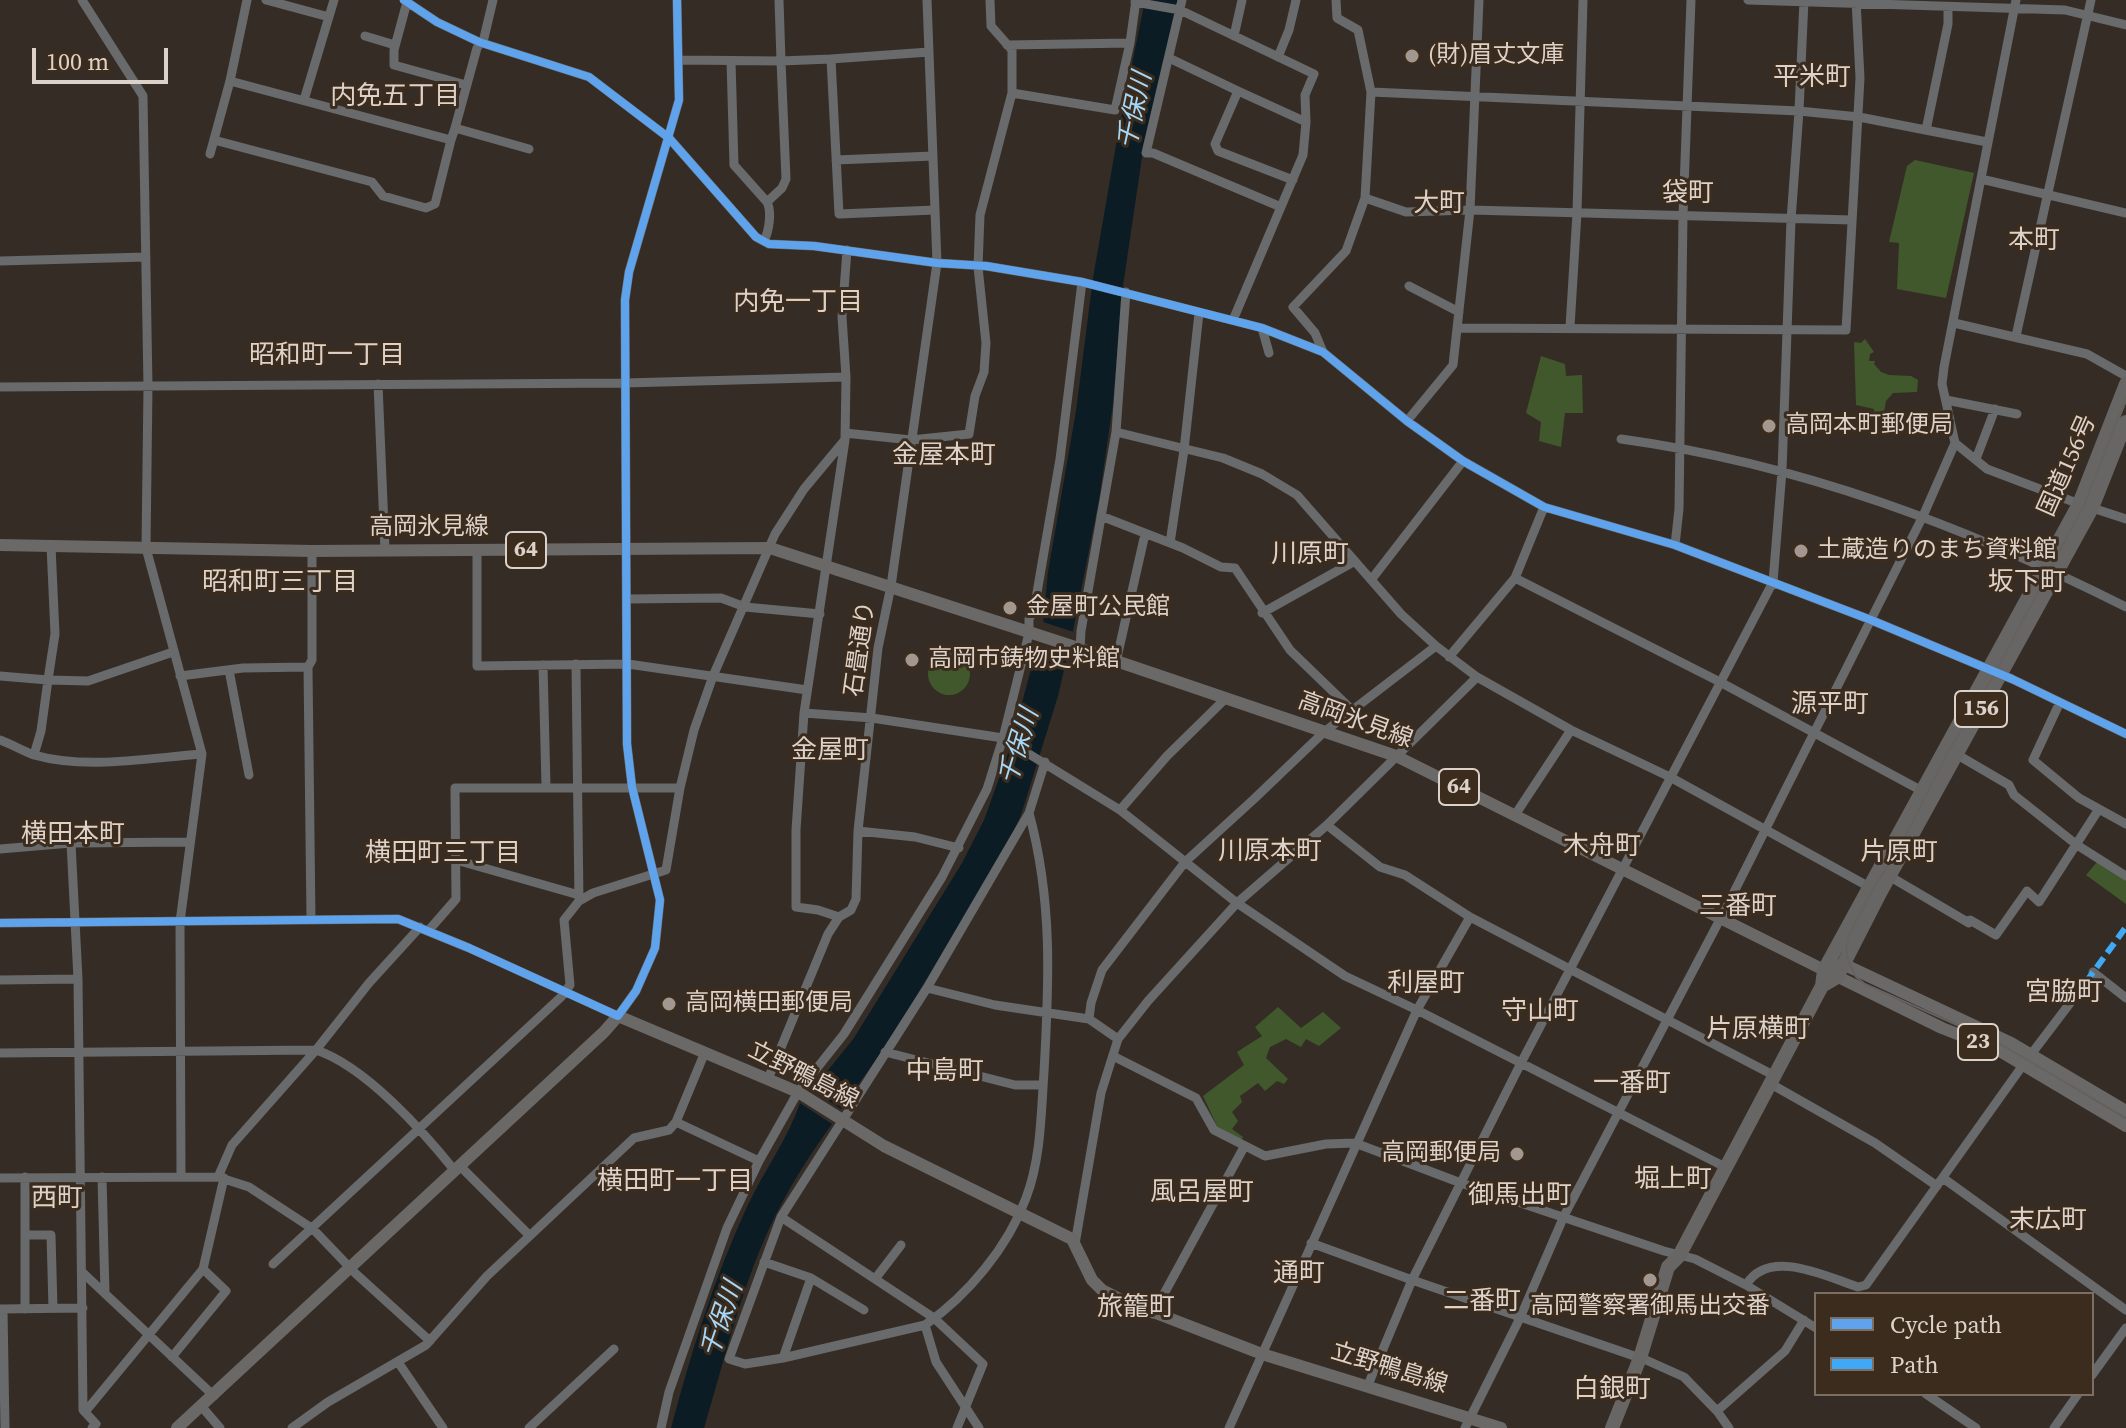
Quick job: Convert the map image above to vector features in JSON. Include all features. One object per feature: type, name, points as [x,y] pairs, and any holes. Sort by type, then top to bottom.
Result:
[{"type":"highway","name":"国道156号","points":[[2086,506],[2126,384]]},
{"type":"highway","name":"国道156号","points":[[1835,970],[1874,890],[2086,506],[2126,422]]},
{"type":"highway","name":"国道156号","points":[[1874,890],[1889,876],[1927,794],[1956,754],[1995,673]]},
{"type":"highway","points":[[1612,1428],[1640,1358],[1668,1267],[1679,1256],[1822,986],[1835,970]]},
{"type":"main road","name":"高岡氷見線","points":[[0,545],[312,551],[770,548],[1033,634]]},
{"type":"main road","name":"64","points":[[1033,634],[1078,648]]},
{"type":"main road","name":"高岡氷見線","points":[[1078,648],[1396,756],[1721,918],[1835,970]]},
{"type":"main road","name":"23","points":[[1835,970],[2011,1043],[2027,1060],[2126,1126]]},
{"type":"main road","name":"立野鴨島線","points":[[618,1016],[800,1094],[884,1146],[1072,1239],[1092,1280],[1102,1290],[1153,1314],[1262,1354],[1368,1385],[1467,1423],[1501,1428]]},
{"type":"main road","points":[[177,1428],[618,1016]]},
{"type":"main road","name":"23","points":[[2027,1060],[2126,1111]]},
{"type":"street","points":[[82,0],[143,96],[148,387],[146,548],[202,754],[180,922],[181,1177]]},
{"type":"street","points":[[210,154],[247,0]]},
{"type":"street","points":[[266,0],[329,17]]},
{"type":"street","points":[[304,100],[334,0]]},
{"type":"street","points":[[214,140],[372,182],[383,196],[426,208],[435,204],[466,85],[479,42],[484,38],[493,0]]},
{"type":"street","points":[[0,923],[398,919],[618,1016],[636,991],[655,948],[660,900],[632,787],[627,744],[625,300],[629,272],[679,100],[677,0]]},
{"type":"street","points":[[767,202],[782,188],[786,179],[779,0]]},
{"type":"street","name":"石畳通り","points":[[768,1079],[828,934],[839,917],[851,910],[856,899],[858,831],[878,648],[891,586],[937,263],[927,0]]},
{"type":"street","points":[[845,437],[911,440],[969,434],[975,396],[984,372],[985,329],[978,267],[980,215],[1012,93],[1012,50],[991,26],[990,0]]},
{"type":"street","points":[[1234,36],[1242,0]]},
{"type":"street","points":[[1278,57],[1296,0]]},
{"type":"street","points":[[1323,352],[1315,333],[1293,307],[1346,251],[1365,198],[1371,92],[1358,30],[1337,18],[1336,0]]},
{"type":"street","points":[[1407,421],[1453,365],[1470,210],[1479,0]]},
{"type":"street","points":[[1570,327],[1577,213],[1583,0]]},
{"type":"street","points":[[1675,545],[1679,509],[1683,215],[1691,0]]},
{"type":"street","points":[[1748,0],[1948,7],[2016,5],[2065,10],[2126,25]]},
{"type":"street","points":[[2016,336],[2091,0]]},
{"type":"street","points":[[466,85],[394,65],[395,45],[406,1],[437,22],[479,42],[589,77],[669,138],[756,237],[769,244],[847,250],[1084,283],[1262,328],[1323,352],[1407,421],[1463,461],[1544,507],[1675,545],[1871,620],[2126,734]]},
{"type":"street","points":[[1012,93],[1115,110],[1137,2],[1179,7],[1314,74],[1305,95],[1303,155],[1233,320]]},
{"type":"street","points":[[1368,1385],[1412,1280],[1521,1063],[1773,582],[1782,471],[1791,220],[1804,2]]},
{"type":"street","points":[[1457,328],[1846,330],[1859,117],[1856,2]]},
{"type":"street","points":[[1467,1423],[1520,1318],[1564,1216],[1721,918],[1923,516],[1955,443],[1942,384],[1944,367],[2016,5]]},
{"type":"street","points":[[1179,7],[1146,153],[1153,153],[1281,207]]},
{"type":"street","points":[[1926,130],[1948,24],[1948,7]]},
{"type":"street","points":[[365,36],[395,45]]},
{"type":"street","points":[[1007,45],[1130,43]]},
{"type":"street","points":[[680,60],[781,61],[929,52]]},
{"type":"street","points":[[1169,58],[1306,122]]},
{"type":"street","points":[[831,59],[839,214],[935,210]]},
{"type":"street","points":[[731,61],[734,165],[769,206],[764,241]]},
{"type":"street","points":[[230,81],[451,140]]},
{"type":"street","points":[[1238,91],[1215,144],[1218,151],[1293,180]]},
{"type":"street","points":[[1371,92],[1799,111],[1859,117],[1987,142]]},
{"type":"street","points":[[455,128],[529,149]]},
{"type":"street","points":[[836,160],[933,156]]},
{"type":"street","points":[[1981,179],[2126,213]]},
{"type":"street","points":[[1365,198],[1406,212],[1470,210],[1852,220]]},
{"type":"street","points":[[839,917],[796,907],[796,830],[804,713],[845,437],[846,377],[842,317],[847,250]]},
{"type":"street","points":[[0,261],[146,257]]},
{"type":"street","points":[[661,1428],[669,1392],[727,1228],[759,1161],[800,1094],[844,1034],[959,848],[987,789],[1005,739],[1033,634],[1029,619],[1034,610],[1060,459],[1084,283]]},
{"type":"street","points":[[1409,286],[1459,312]]},
{"type":"street","points":[[1078,648],[1116,432],[1126,292]]},
{"type":"street","points":[[1170,543],[1199,313]]},
{"type":"street","points":[[1954,323],[2087,354],[2126,376]]},
{"type":"street","points":[[1262,328],[1269,353]]},
{"type":"street","points":[[0,387],[625,383],[846,377]]},
{"type":"street","points":[[378,384],[385,550]]},
{"type":"street","points":[[1946,400],[2017,414]]},
{"type":"street","points":[[1976,459],[1995,409]]},
{"type":"street","points":[[1116,432],[1223,458],[1262,474],[1297,495],[1371,580],[1436,646],[1477,677],[1571,730],[1670,777],[1874,890]]},
{"type":"street","points":[[456,860],[579,898],[666,870],[694,730],[713,676],[775,534],[804,489],[845,437]]},
{"type":"street","points":[[1621,439],[1678,447],[1782,471],[1923,516],[2050,569],[2126,607]]},
{"type":"street","points":[[1955,443],[1987,469],[2126,519]]},
{"type":"street","points":[[1371,580],[1463,461]]},
{"type":"street","points":[[1449,657],[1515,578],[1544,507]]},
{"type":"street","points":[[1101,516],[1221,567],[1235,568],[1262,613],[1290,650],[1352,710]]},
{"type":"street","points":[[1116,662],[1145,534]]},
{"type":"street","points":[[34,755],[41,731],[55,634],[51,546]]},
{"type":"street","points":[[477,550],[477,666],[628,664],[807,690]]},
{"type":"street","points":[[311,920],[308,667],[312,660],[312,551]]},
{"type":"street","points":[[1262,613],[1355,561]]},
{"type":"street","points":[[1515,578],[1720,682],[1927,794]]},
{"type":"street","points":[[627,599],[721,598],[745,607],[820,614]]},
{"type":"street","points":[[1089,1019],[1102,970],[1185,862],[1324,732],[1436,646]]},
{"type":"street","points":[[0,676],[88,681],[173,652]]},
{"type":"street","points":[[273,1264],[570,985],[564,920],[579,898],[576,664]]},
{"type":"street","points":[[543,665],[546,786]]},
{"type":"street","points":[[180,676],[229,670],[308,667]]},
{"type":"street","points":[[229,670],[249,775]]},
{"type":"street","points":[[1075,1245],[1101,1093],[1118,1039],[1148,1001],[1237,903],[1327,825],[1477,677]]},
{"type":"street","points":[[1120,810],[1167,756],[1225,699]]},
{"type":"street","points":[[2060,702],[2033,760],[2079,798],[2126,824]]},
{"type":"street","points":[[804,713],[872,718],[1005,739],[1120,810],[1237,903],[1345,976],[1727,1168]]},
{"type":"street","points":[[1515,815],[1571,730]]},
{"type":"street","points":[[0,740],[34,755],[98,762],[202,754]]},
{"type":"street","points":[[1956,754],[2009,785],[2014,795],[2077,845],[2126,876]]},
{"type":"street","points":[[1029,813],[1047,904],[1047,1013],[1037,1162],[1019,1214],[997,1253],[925,1325],[783,1358],[745,1364],[729,1359],[781,1217],[840,1118],[927,988],[1029,813],[1043,761]]},
{"type":"street","points":[[85,1412],[203,1269],[221,1177],[232,1145],[316,1050],[369,983],[456,899],[455,788],[680,788]]},
{"type":"street","points":[[1889,876],[1969,923],[1970,920],[1996,935],[2027,891],[2039,902],[2099,809]]},
{"type":"street","points":[[1327,825],[1380,867],[1405,875],[1470,917],[1667,1020],[1773,1080],[1940,1182],[2126,1310]]},
{"type":"street","points":[[858,831],[915,837],[959,848]]},
{"type":"street","points":[[0,849],[71,843],[190,842]]},
{"type":"street","points":[[71,843],[78,979],[85,1412],[96,1424],[92,1428]]},
{"type":"street","points":[[1229,1428],[1417,1010],[1470,917]]},
{"type":"street","points":[[2093,972],[2126,998]]},
{"type":"street","points":[[0,980],[78,979]]},
{"type":"street","points":[[1746,1285],[1759,1272],[1783,1264],[1858,1287],[1866,1285],[2086,982]]},
{"type":"street","points":[[927,988],[995,1005],[1089,1019],[1118,1039]]},
{"type":"street","points":[[0,1053],[316,1050],[358,1072],[529,1235]]},
{"type":"street","points":[[292,1428],[328,1402],[430,1341],[487,1276],[634,1138],[669,1130],[676,1122],[705,1052]]},
{"type":"street","points":[[885,1052],[1015,1085],[1043,1085]]},
{"type":"street","points":[[1113,1056],[1196,1098],[1214,1130],[1265,1156],[1326,1144],[1355,1143],[1461,1183],[1695,1259],[1746,1285],[1814,1327]]},
{"type":"street","points":[[676,1122],[759,1161]]},
{"type":"street","points":[[1153,1314],[1244,1147]]},
{"type":"street","points":[[25,1177],[25,1309]]},
{"type":"street","points":[[102,1177],[105,1293]]},
{"type":"street","points":[[0,1178],[221,1177],[249,1187],[313,1229],[430,1341]]},
{"type":"street","points":[[781,1217],[934,1318],[983,1364],[957,1428]]},
{"type":"street","points":[[25,1235],[51,1235],[53,1308]]},
{"type":"street","points":[[1311,1243],[1640,1358],[1684,1377],[1729,1428]]},
{"type":"street","points":[[875,1279],[901,1245]]},
{"type":"street","points":[[764,1262],[811,1278],[864,1310]]},
{"type":"street","points":[[172,1357],[226,1291],[203,1269]]},
{"type":"street","points":[[82,1272],[214,1396]]},
{"type":"street","points":[[783,1358],[811,1278]]},
{"type":"street","points":[[5,1428],[1,1309],[83,1308]]},
{"type":"street","points":[[1717,1411],[1785,1351],[1804,1320]]},
{"type":"street","points":[[925,1325],[936,1362],[979,1428]]},
{"type":"street","points":[[2094,1372],[2126,1329]]},
{"type":"street","points":[[529,1428],[614,1349]]},
{"type":"street","points":[[398,1362],[443,1428]]},
{"type":"street","points":[[1929,1396],[1976,1428]]},
{"type":"street","points":[[2054,1428],[2077,1396]]},
{"type":"street","points":[[202,1407],[220,1428]]},
{"type":"street","points":[[426,1428],[436,1419]]},
{"type":"green space","points":[[1915,160],[1974,173],[1946,298],[1897,289],[1899,243],[1889,242],[1907,166]]},
{"type":"green space","points":[[1865,339],[1874,352],[1870,354],[1869,361],[1875,361],[1881,372],[1911,376],[1918,380],[1917,392],[1893,393],[1886,401],[1882,422],[1873,420],[1874,409],[1856,405],[1854,342],[1861,343]]},
{"type":"green space","points":[[1541,356],[1565,364],[1566,376],[1582,375],[1583,413],[1565,413],[1561,447],[1539,441],[1541,422],[1526,413]]},
{"type":"green space","points":[[949,653],[964,659],[970,674],[964,689],[949,695],[934,689],[928,674],[934,659]]},
{"type":"green space","points":[[2097,862],[2126,880],[2126,904],[2086,875]]},
{"type":"green space","points":[[1278,1007],[1301,1028],[1323,1012],[1341,1028],[1319,1046],[1306,1039],[1301,1047],[1286,1039],[1270,1047],[1266,1058],[1288,1079],[1284,1084],[1277,1081],[1265,1091],[1258,1083],[1240,1096],[1242,1102],[1232,1112],[1238,1121],[1232,1129],[1243,1137],[1241,1141],[1218,1128],[1203,1096],[1244,1065],[1237,1052],[1262,1036],[1255,1027]]},
{"type":"water","name":"千保川","points":[[1145,0],[1178,0],[1142,157],[1123,286],[1113,404],[1099,500],[1058,696],[1021,815],[1011,837],[892,1037],[841,1109],[812,1090],[854,1038],[962,863],[984,820],[1010,748],[1043,624],[1048,572],[1076,411],[1093,278]]},
{"type":"water","name":"千保川","points":[[800,1103],[832,1124],[790,1188],[759,1253],[741,1302],[704,1428],[671,1428],[695,1344],[724,1261],[747,1207],[789,1130]]},
{"type":"pier","points":[[1040,621],[1077,633],[1070,662],[1034,649]]},
{"type":"tram line","points":[[2126,398],[2084,505],[1995,673],[1947,754],[1900,847],[1873,889],[1849,935],[1846,948],[1856,977],[1865,984],[2002,1045],[2126,1118]]},
{"type":"marked path","points":[[2086,982],[2126,927]]},
{"type":"cycle path","points":[[404,0],[437,22],[479,42],[589,77],[669,138],[756,237],[769,244],[814,246],[937,263],[986,266],[1082,282],[1262,328],[1323,352],[1407,421],[1463,461],[1544,507],[1675,545],[1871,620],[2012,679],[2126,734]]},
{"type":"cycle path","points":[[0,923],[398,919],[618,1016],[636,991],[655,948],[660,900],[632,787],[627,744],[625,300],[629,272],[679,100],[677,0]]},
{"type":"place","name":"(財)眉丈文庫","points":[[1412,56]]},
{"type":"place","name":"高岡本町郵便局","points":[[1769,426]]},
{"type":"place","name":"土蔵造りのまち資料館","points":[[1801,551]]},
{"type":"place","name":"金屋町公民館","points":[[1010,608]]},
{"type":"place","name":"高岡市鋳物史料館","points":[[912,660]]},
{"type":"place","name":"高岡横田郵便局","points":[[669,1004]]},
{"type":"place","name":"高岡郵便局","points":[[1517,1154]]},
{"type":"place","name":"高岡警察署御馬出交番","points":[[1650,1280]]},
{"type":"district","name":"平米町","points":[[1812,78]]},
{"type":"district","name":"内免五丁目","points":[[395,97]]},
{"type":"district","name":"袋町","points":[[1688,194]]},
{"type":"district","name":"大町","points":[[1439,204]]},
{"type":"district","name":"本町","points":[[2034,241]]},
{"type":"district","name":"内免一丁目","points":[[798,303]]},
{"type":"district","name":"昭和町一丁目","points":[[327,356]]},
{"type":"district","name":"金屋本町","points":[[944,456]]},
{"type":"district","name":"川原町","points":[[1310,555]]},
{"type":"district","name":"昭和町三丁目","points":[[280,583]]},
{"type":"district","name":"坂下町","points":[[2027,583]]},
{"type":"district","name":"源平町","points":[[1830,705]]},
{"type":"district","name":"金屋町","points":[[830,751]]},
{"type":"district","name":"横田本町","points":[[73,835]]},
{"type":"district","name":"木舟町","points":[[1602,847]]},
{"type":"district","name":"川原本町","points":[[1270,852]]},
{"type":"district","name":"片原町","points":[[1899,853]]},
{"type":"district","name":"横田町三丁目","points":[[443,854]]},
{"type":"district","name":"三番町","points":[[1738,907]]},
{"type":"district","name":"利屋町","points":[[1426,984]]},
{"type":"district","name":"宮脇町","points":[[2064,993]]},
{"type":"district","name":"守山町","points":[[1540,1012]]},
{"type":"district","name":"片原横町","points":[[1758,1030]]},
{"type":"district","name":"中島町","points":[[945,1072]]},
{"type":"district","name":"一番町","points":[[1632,1084]]},
{"type":"district","name":"堀上町","points":[[1673,1180]]},
{"type":"district","name":"横田町一丁目","points":[[675,1182]]},
{"type":"district","name":"風呂屋町","points":[[1202,1193]]},
{"type":"district","name":"御馬出町","points":[[1520,1196]]},
{"type":"district","name":"西町","points":[[57,1199]]},
{"type":"district","name":"末広町","points":[[2048,1221]]},
{"type":"district","name":"通町","points":[[1299,1274]]},
{"type":"district","name":"二番町","points":[[1482,1302]]},
{"type":"district","name":"旅籠町","points":[[1136,1308]]},
{"type":"district","name":"白銀町","points":[[1612,1390]]}]
